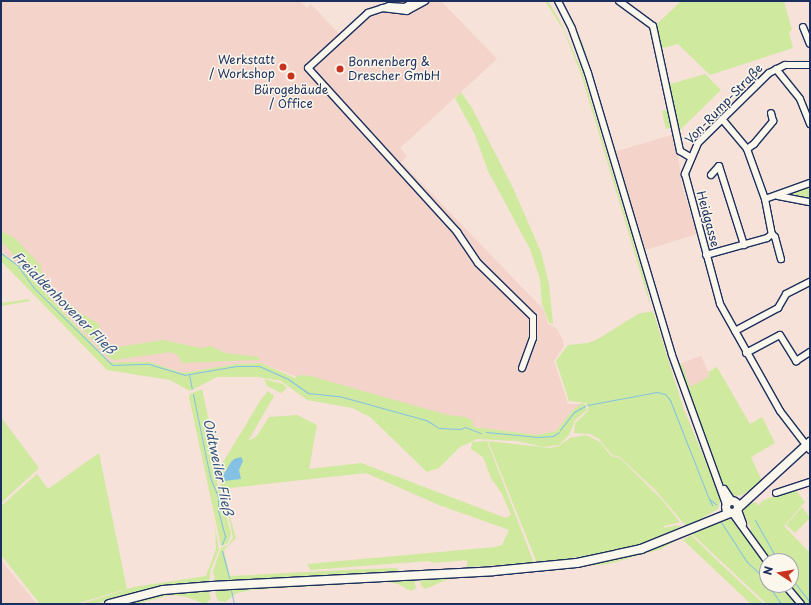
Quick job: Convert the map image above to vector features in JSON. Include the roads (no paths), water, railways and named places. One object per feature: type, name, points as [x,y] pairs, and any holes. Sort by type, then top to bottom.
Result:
[{"type":"main road","points":[[109,604],[163,590],[494,570],[577,563],[641,549],[712,519],[732,507],[757,490],[809,445]]},
{"type":"street","points":[[415,1],[405,7],[382,4],[368,13],[308,68],[457,232],[478,263],[533,317],[533,338],[522,368]]},
{"type":"street","points":[[382,4],[407,11],[425,1]]},
{"type":"street","points":[[553,1],[576,43]]},
{"type":"street","points":[[558,1],[576,43],[676,369],[720,484],[747,532],[761,553]]},
{"type":"street","points":[[619,1],[653,26],[680,151],[690,157]]},
{"type":"street","points":[[803,27],[810,44]]},
{"type":"street","points":[[810,65],[785,65],[776,69],[800,99],[810,124]]},
{"type":"street","name":"Von-Rump-Straße","points":[[690,157],[698,143],[769,73],[776,69]]},
{"type":"street","points":[[747,149],[754,144],[773,121],[770,113]]},
{"type":"street","points":[[722,119],[747,149],[765,199],[772,234],[775,237],[781,260]]},
{"type":"street","name":"Heidgasse","points":[[690,157],[686,179],[716,294],[746,353],[780,411],[809,445]]},
{"type":"street","points":[[711,175],[719,166],[744,244]]},
{"type":"street","points":[[765,199],[778,196],[810,183]]},
{"type":"street","points":[[778,196],[810,202]]},
{"type":"street","points":[[706,255],[772,234]]},
{"type":"street","points":[[735,331],[778,308],[786,294],[810,282]]},
{"type":"street","points":[[746,353],[780,335],[796,360],[810,352]]},
{"type":"street","points":[[776,493],[810,482]]},
{"type":"street","points":[[792,593],[801,604]]},
{"type":"water","points":[[241,457],[243,461],[239,470],[241,479],[224,481],[222,477],[231,462],[234,459]]},
{"type":"waterway","name":"Freialdenhovener Fließ","points":[[1,253],[18,266],[33,287],[112,365],[149,364],[184,375],[236,366],[259,366],[288,379],[308,393],[339,396],[426,420],[439,428],[460,429],[465,427],[481,433]]},
{"type":"waterway","name":"Oidtweiler Fließ","points":[[189,374],[192,389]]},
{"type":"waterway","points":[[587,405],[657,392],[665,394],[670,400],[709,499],[716,504]]},
{"type":"waterway","name":"Oidtweiler Fließ","points":[[193,394],[210,477],[218,497],[218,510],[225,537],[222,544]]},
{"type":"waterway","points":[[560,430],[574,412],[585,406]]},
{"type":"waterway","points":[[486,432],[538,437],[553,436],[559,432]]},
{"type":"waterway","points":[[709,499],[712,505]]},
{"type":"waterway","points":[[755,520],[774,553]]},
{"type":"waterway","points":[[721,522],[747,562],[761,575],[781,604]]},
{"type":"waterway","name":"Oidtweiler Fließ","points":[[222,551],[229,578]]},
{"type":"waterway","points":[[799,588],[810,602]]},
{"type":"waterway","name":"Oidtweiler Fließ","points":[[231,590],[234,604]]},
{"type":"place","name":"Werkstatt / Workshop","points":[[283,67]]},
{"type":"place","name":"Bonnenberg & Drescher GmbH","points":[[340,69]]},
{"type":"place","name":"Bürogebäude / Office","points":[[291,76]]}]
